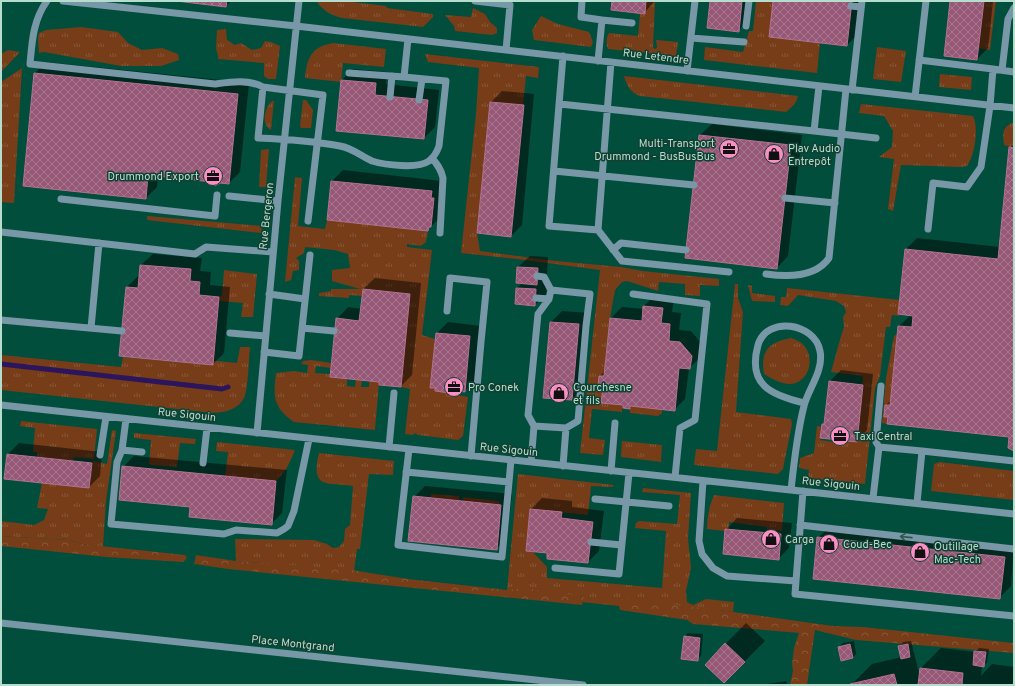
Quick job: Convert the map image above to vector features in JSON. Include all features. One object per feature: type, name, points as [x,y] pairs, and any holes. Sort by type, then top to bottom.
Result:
[{"type":"street","points":[[47,1],[41,9],[33,32],[30,64],[214,84],[236,82],[250,83],[263,87],[323,95],[308,220]]},
{"type":"street","name":"Rue Letendre","points":[[63,1],[408,38],[1014,108]]},
{"type":"street","name":"Rue Bergeron","points":[[257,433],[273,252],[299,1]]},
{"type":"street","points":[[475,1],[511,3],[506,50]]},
{"type":"street","points":[[582,1],[581,17],[632,23]]},
{"type":"street","points":[[687,71],[695,1]]},
{"type":"street","points":[[746,26],[749,1]]},
{"type":"street","points":[[915,97],[926,1]]},
{"type":"street","points":[[766,274],[777,276],[803,274],[818,269],[829,258],[842,134],[861,4],[851,6]]},
{"type":"street","points":[[1002,70],[1008,19],[1014,8]]},
{"type":"street","points":[[598,61],[602,20]]},
{"type":"street","points":[[404,77],[408,38]]},
{"type":"street","points":[[691,38],[744,42]]},
{"type":"street","points":[[563,56],[549,226],[598,230]]},
{"type":"street","points":[[919,60],[1014,72]]},
{"type":"street","points":[[611,62],[598,230],[622,261],[729,272]]},
{"type":"street","points":[[928,229],[933,183],[967,187],[981,167],[990,106],[993,69]]},
{"type":"street","points":[[263,87],[258,138],[284,139],[349,148],[374,161],[411,166],[422,164],[436,154],[439,146],[446,81],[349,73]]},
{"type":"street","points":[[390,97],[392,76]]},
{"type":"street","points":[[419,100],[422,79]]},
{"type":"street","points":[[814,131],[819,86]]},
{"type":"street","points":[[560,104],[876,138]]},
{"type":"street","points":[[432,158],[439,166],[443,178],[440,233]]},
{"type":"street","points":[[554,171],[694,185]]},
{"type":"street","points":[[61,199],[216,216],[217,195]]},
{"type":"street","points":[[229,196],[278,201]]},
{"type":"street","points":[[785,198],[835,203]]},
{"type":"street","points":[[1,232],[195,254],[206,247],[273,252]]},
{"type":"street","points":[[91,328],[98,243]]},
{"type":"street","points":[[613,250],[621,243],[686,250]]},
{"type":"street","points":[[264,352],[299,356],[310,255]]},
{"type":"street","points":[[531,462],[534,426],[528,415],[538,314],[549,299],[551,290],[544,277],[537,276]]},
{"type":"street","points":[[447,311],[450,278],[487,282],[471,456]]},
{"type":"street","points":[[534,426],[566,428],[578,421],[590,294],[551,290]]},
{"type":"street","points":[[269,294],[305,298]]},
{"type":"street","points":[[633,294],[708,304],[695,420],[680,428],[674,478]]},
{"type":"street","points":[[536,298],[549,299]]},
{"type":"street","points":[[1,320],[122,331]]},
{"type":"street","points":[[791,490],[804,403],[815,380],[820,360],[820,350],[814,338],[808,332],[798,328],[786,326],[775,328],[766,333],[759,342],[756,354],[758,377],[764,387],[773,393],[804,403]]},
{"type":"street","points":[[302,328],[334,331]]},
{"type":"street","points":[[230,333],[265,336]]},
{"type":"street","points":[[873,498],[879,446],[876,442],[881,386]]},
{"type":"street","points":[[389,447],[394,393]]},
{"type":"street","name":"Rue Sigouin","points":[[1,405],[1014,514]]},
{"type":"street","points":[[100,456],[106,417]]},
{"type":"street","points":[[126,419],[122,450],[117,462],[111,524],[224,534],[236,530],[272,534],[281,532],[291,520],[294,511],[309,439]]},
{"type":"street","points":[[611,471],[616,423]]},
{"type":"street","points":[[203,464],[207,428]]},
{"type":"street","points":[[563,466],[566,428]]},
{"type":"street","points":[[879,446],[1014,461]]},
{"type":"street","points":[[409,449],[398,545],[502,557],[511,460]]},
{"type":"street","points":[[122,450],[142,452]]},
{"type":"street","points":[[917,503],[922,451]]},
{"type":"street","points":[[406,472],[509,482]]},
{"type":"street","points":[[555,568],[619,574],[629,473]]},
{"type":"street","points":[[703,480],[699,541],[702,554],[713,568],[726,576],[796,580]]},
{"type":"street","points":[[803,491],[795,594],[1014,616]]},
{"type":"street","points":[[595,499],[670,506]]},
{"type":"street","points":[[800,525],[1014,549]]},
{"type":"street","points":[[591,542],[621,545]]},
{"type":"street","name":"Place Montgrand","points":[[1,623],[583,685]]},
{"type":"green space","points":[[316,1],[343,1],[386,6],[387,8],[433,14],[433,17],[423,27],[342,18],[328,12]]},
{"type":"green space","points":[[646,1],[655,1],[653,48],[656,49],[657,47],[656,40],[678,42],[676,56],[608,49],[607,37],[609,33],[638,36],[640,14],[645,14]]},
{"type":"green space","points":[[756,1],[773,1],[769,37],[820,43],[817,73],[704,60],[705,47],[743,52],[749,31],[753,31]]},
{"type":"green space","points":[[984,1],[996,1],[990,50],[978,48]]},
{"type":"green space","points":[[473,8],[485,14],[490,22],[497,28],[497,33],[492,35],[455,31],[454,26],[445,15],[471,17]]},
{"type":"green space","points":[[541,16],[558,24],[589,32],[593,42],[591,47],[534,40],[532,30]]},
{"type":"green space","points":[[81,27],[118,32],[128,43],[142,50],[162,48],[178,54],[179,60],[161,66],[121,66],[44,52],[39,53],[39,33],[46,30]]},
{"type":"green space","points":[[226,29],[227,40],[235,45],[241,43],[252,50],[261,48],[265,41],[280,46],[276,79],[268,79],[264,76],[264,63],[218,59],[216,48],[217,30]]},
{"type":"green space","points":[[334,43],[386,49],[384,67],[343,63],[341,82],[305,78],[307,64],[312,54],[320,47]]},
{"type":"green space","points":[[877,47],[906,51],[901,82],[873,79]]},
{"type":"green space","points":[[8,50],[20,52],[1,72],[1,54]]},
{"type":"green space","points":[[425,54],[539,67],[538,78],[526,76],[523,105],[490,102],[477,233],[480,251],[546,260],[621,267],[643,271],[719,279],[719,286],[700,285],[700,296],[685,295],[685,284],[659,282],[658,291],[627,281],[622,282],[615,290],[610,318],[604,376],[599,376],[598,387],[603,388],[601,403],[623,405],[622,412],[592,409],[589,438],[605,440],[603,455],[580,453],[600,270],[461,253],[476,114],[479,68],[428,62]]},
{"type":"green space","points":[[22,68],[14,203],[1,202],[1,82]]},
{"type":"green space","points":[[940,74],[972,77],[971,90],[939,87]]},
{"type":"green space","points":[[624,76],[798,96],[792,107],[786,112],[640,96],[629,88]]},
{"type":"green space","points":[[303,100],[306,100],[313,110],[311,128],[301,128],[300,126]]},
{"type":"green space","points":[[272,101],[274,101],[271,130],[266,124],[265,116],[267,108]]},
{"type":"green space","points":[[861,104],[973,116],[976,134],[974,149],[970,161],[967,166],[961,167],[901,165],[893,211],[888,209],[894,159],[879,157],[892,147],[893,131],[884,116],[859,113]]},
{"type":"green space","points":[[1014,122],[1014,148],[1004,145],[1003,134],[1007,126]]},
{"type":"green space","points":[[269,149],[266,187],[259,187],[261,150]]},
{"type":"green space","points":[[295,177],[302,178],[298,226],[325,229],[327,220],[428,231],[426,242],[421,246],[407,244],[407,247],[432,250],[422,335],[435,339],[431,388],[435,388],[436,391],[468,397],[463,436],[458,440],[418,435],[415,433],[413,435],[405,434],[410,389],[401,387],[410,294],[363,289],[362,296],[349,295],[349,298],[319,296],[319,293],[331,291],[331,289],[360,289],[332,281],[332,270],[350,268],[348,254],[334,250],[305,247],[304,253],[296,258],[299,261],[299,270],[293,271],[291,280],[285,282]]},
{"type":"green space","points":[[147,216],[262,226],[261,233],[147,220]]},
{"type":"green space","points":[[224,270],[257,274],[253,317],[241,317],[243,303],[219,301],[219,297],[222,295]]},
{"type":"green space","points":[[735,284],[738,284],[738,298],[743,312],[736,412],[791,419],[792,424],[783,469],[778,474],[694,465],[696,449],[717,451]]},
{"type":"green space","points":[[748,285],[752,286],[752,293],[775,296],[775,302],[752,301]]},
{"type":"green space","points":[[787,288],[900,300],[898,314],[900,316],[892,315],[890,327],[886,327],[880,376],[875,388],[865,484],[808,478],[809,470],[799,468],[800,458],[814,453],[817,426],[821,427],[820,440],[839,443],[840,440],[857,442],[863,376],[831,372],[844,327],[843,317],[846,312],[844,306],[836,301],[798,295],[788,306],[780,305],[781,297],[786,297]]},
{"type":"green space","points":[[897,334],[890,405],[885,405],[884,416],[888,417],[887,424],[882,423],[886,378],[894,336]]},
{"type":"green space","points":[[791,338],[799,341],[805,346],[808,351],[810,363],[806,375],[802,380],[796,383],[788,384],[779,382],[764,374],[763,359],[768,349],[772,345]]},
{"type":"green space","points":[[240,347],[250,347],[245,394],[241,403],[227,411],[210,413],[1,390],[1,355],[121,367],[123,357],[213,365],[213,361],[237,363]]},
{"type":"green space","points":[[311,360],[331,363],[331,368],[316,366],[315,373],[330,374],[330,377],[347,379],[347,386],[355,387],[356,379],[362,380],[361,387],[369,387],[369,381],[379,382],[375,430],[294,422],[287,417],[276,401],[276,373],[294,371],[307,373],[308,365],[301,364],[303,361]]},
{"type":"green space","points":[[630,406],[662,409],[662,413],[658,416],[630,413]]},
{"type":"green space","points":[[21,421],[97,429],[94,459],[74,457],[72,461],[37,457],[37,452],[33,452],[35,428],[20,426]]},
{"type":"green space","points":[[112,430],[116,431],[106,501],[103,547],[82,544],[69,540],[1,536],[1,521],[34,525],[44,520],[48,509],[37,508],[42,483],[89,488],[92,463],[94,461],[107,464]]},
{"type":"green space","points":[[134,433],[196,439],[195,444],[180,443],[177,467],[153,465],[149,464],[151,440],[134,438]]},
{"type":"green space","points":[[622,441],[662,445],[661,462],[621,457]]},
{"type":"green space","points":[[217,442],[295,450],[285,470],[276,481],[225,477],[228,452],[216,451]]},
{"type":"green space","points":[[319,453],[394,461],[393,475],[369,474],[360,549],[357,549],[354,571],[236,561],[235,539],[314,540],[327,544],[333,548],[339,547],[344,541],[345,529],[350,525],[353,486],[328,484],[319,479],[317,465]]},
{"type":"green space","points":[[939,462],[1014,471],[1014,500],[931,491],[934,464]]},
{"type":"green space","points":[[518,474],[614,485],[612,487],[591,486],[588,515],[530,509],[526,551],[533,552],[547,567],[547,578],[662,588],[666,531],[635,528],[636,523],[639,521],[677,524],[680,495],[642,492],[643,488],[691,493],[688,538],[691,568],[686,591],[687,602],[693,605],[706,599],[734,602],[733,612],[719,610],[619,606],[582,602],[584,597],[507,590]]},
{"type":"green space","points":[[431,494],[459,496],[459,501],[431,498]]},
{"type":"green space","points":[[714,495],[784,503],[782,531],[767,529],[767,527],[729,522],[729,529],[725,531],[707,529],[707,520]]},
{"type":"green space","points":[[463,497],[498,501],[501,505],[463,502]]},
{"type":"green space","points":[[1,536],[69,540],[82,544],[185,555],[187,558],[183,562],[106,557],[1,546]]},
{"type":"green space","points":[[196,555],[236,561],[345,569],[408,579],[507,590],[524,588],[584,597],[582,605],[228,569],[194,564]]},
{"type":"green space","points":[[623,599],[719,610],[833,626],[863,627],[1014,643],[1014,653],[856,640],[815,630],[807,685],[790,685],[793,671],[792,665],[794,648],[799,633],[693,624],[687,620],[620,610],[618,603]]},
{"type":"building","points":[[176,1],[227,1],[226,7]]},
{"type":"building","points":[[612,1],[646,1],[645,14],[611,10]]},
{"type":"building","points":[[710,1],[742,1],[739,32],[707,28]]},
{"type":"building","points":[[773,1],[852,1],[847,46],[769,37]]},
{"type":"building","points":[[950,1],[984,1],[977,60],[944,56]]},
{"type":"building","points":[[34,73],[238,94],[229,184],[220,183],[215,186],[212,182],[148,175],[146,199],[23,186]]},
{"type":"building","points":[[341,80],[376,83],[375,95],[428,100],[424,139],[336,131]]},
{"type":"building","points":[[490,102],[524,105],[511,237],[477,233]]},
{"type":"building","points":[[699,135],[791,145],[777,269],[685,258]]},
{"type":"building","points":[[1009,147],[1014,148],[1014,451],[1008,448],[1009,437],[887,424],[888,417],[884,417],[885,405],[890,405],[898,326],[912,327],[913,316],[898,314],[905,249],[998,259]]},
{"type":"building","points":[[331,181],[432,191],[431,198],[434,198],[431,227],[429,227],[428,231],[327,220]]},
{"type":"building","points":[[140,265],[191,269],[190,281],[200,282],[199,295],[219,297],[213,365],[119,356],[126,287],[138,288]]},
{"type":"building","points":[[517,267],[538,268],[537,285],[516,283]]},
{"type":"building","points":[[516,288],[536,289],[535,306],[515,304]]},
{"type":"building","points":[[363,289],[410,294],[401,387],[379,385],[379,382],[330,377],[336,318],[359,321]]},
{"type":"building","points":[[643,306],[663,308],[661,323],[670,324],[669,341],[680,342],[692,356],[690,369],[679,368],[675,411],[630,406],[630,409],[623,408],[623,405],[601,403],[603,388],[598,387],[599,376],[604,376],[610,318],[642,321]]},
{"type":"building","points":[[550,322],[579,324],[572,400],[543,398]]},
{"type":"building","points":[[436,333],[470,336],[465,392],[449,390],[449,393],[435,391],[435,388],[430,388]]},
{"type":"building","points":[[829,381],[863,385],[857,442],[820,438],[822,424],[824,424]]},
{"type":"building","points":[[7,454],[92,463],[89,488],[4,479]]},
{"type":"building","points":[[122,466],[276,481],[272,525],[189,517],[190,507],[119,500]]},
{"type":"building","points":[[413,496],[501,505],[497,550],[408,541]]},
{"type":"building","points":[[530,509],[562,512],[561,518],[593,522],[588,563],[547,559],[547,553],[526,551]]},
{"type":"building","points":[[725,529],[781,534],[779,560],[723,554]]},
{"type":"building","points":[[817,537],[1005,557],[1000,599],[813,579]]},
{"type":"building","points":[[684,636],[700,638],[698,661],[681,659]]},
{"type":"building","points":[[725,643],[745,662],[724,683],[705,665]]},
{"type":"building","points":[[850,644],[853,658],[841,661],[838,647]]},
{"type":"building","points":[[908,644],[910,657],[901,659],[898,646]]},
{"type":"building","points":[[974,651],[986,652],[984,667],[973,665]]},
{"type":"building","points":[[920,668],[963,673],[962,685],[918,685]]},
{"type":"building","points":[[894,674],[897,685],[850,685],[850,684]]},
{"type":"waterway","points":[[1,364],[222,389],[228,387]]},
{"type":"place","name":"Multi-Transport Drummond - BusBusBus","points":[[729,149]]},
{"type":"place","name":"Plav Audio Entrepôt","points":[[774,154]]},
{"type":"place","name":"Drummond Export","points":[[213,176]]},
{"type":"place","name":"Pro Conek","points":[[454,387]]},
{"type":"place","name":"Courchesne et fils","points":[[559,393]]},
{"type":"place","name":"Taxi Central","points":[[840,436]]},
{"type":"place","name":"Carga","points":[[771,539]]},
{"type":"place","name":"Coud-Bec","points":[[829,544]]},
{"type":"place","name":"Outillage Mac-Tech","points":[[920,552]]}]
